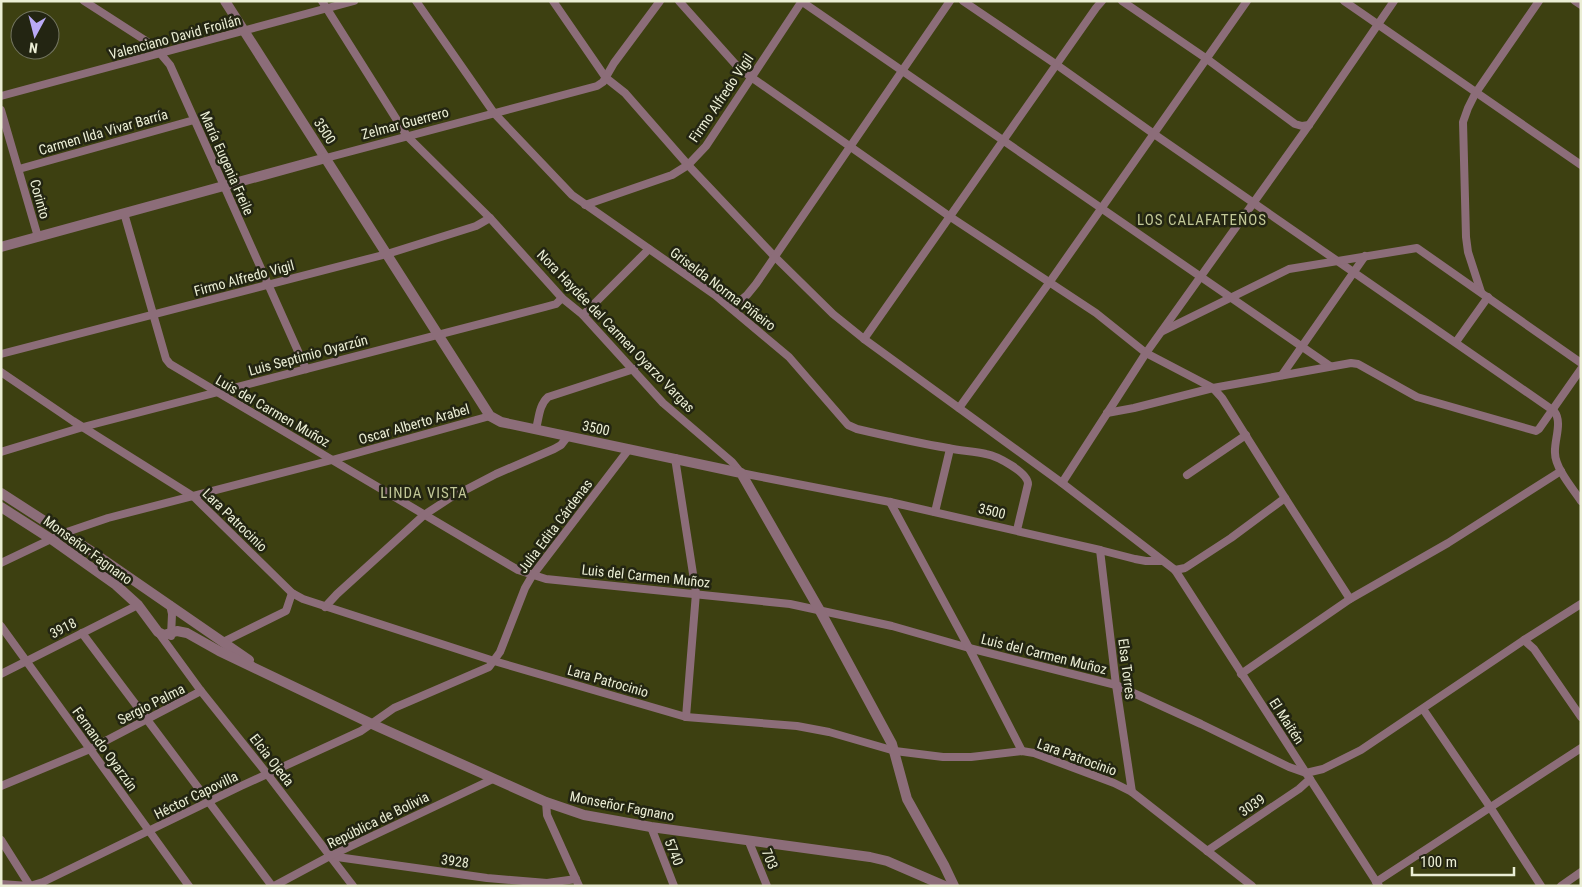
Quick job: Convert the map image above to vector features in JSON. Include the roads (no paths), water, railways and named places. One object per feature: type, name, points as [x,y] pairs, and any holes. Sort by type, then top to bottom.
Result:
[{"type":"street","name":"María Eugenia Freile","points":[[84,1],[154,46],[170,65],[306,369]]},
{"type":"street","name":"3500","points":[[225,1],[485,410],[490,416],[500,422],[741,473],[890,502],[1140,560],[1162,561]]},
{"type":"street","name":"Nora Haydée del Carmen Oyarzo Vargas","points":[[322,1],[407,136],[490,218],[562,298],[583,315],[663,403],[732,462],[741,473],[819,609],[895,751],[907,799],[954,886]]},
{"type":"street","name":"Valenciano David Froilán","points":[[1,96],[354,1]]},
{"type":"street","name":"Griselda Norma Piñeiro","points":[[416,1],[494,113],[572,195],[731,308],[788,357],[848,425],[857,429],[950,449],[995,456],[1024,474],[1028,479],[1017,530]]},
{"type":"street","points":[[553,1],[606,78],[625,93],[775,257],[833,314],[864,339],[1062,483],[1175,570],[1185,568],[1285,498]]},
{"type":"street","points":[[606,78],[614,63],[660,1]]},
{"type":"street","points":[[679,1],[737,66],[949,216],[1096,314],[1146,353],[1213,388],[1222,398],[1350,599]]},
{"type":"street","points":[[801,1],[1330,366]]},
{"type":"street","name":"Firmo Alfredo Vigil","points":[[585,205],[672,175],[688,164],[706,146],[801,1]]},
{"type":"street","points":[[731,308],[747,295],[775,257],[950,1]]},
{"type":"street","points":[[963,1],[1557,414],[1558,422],[1554,454],[1561,471],[1581,502]]},
{"type":"street","points":[[864,339],[1002,140],[1102,1]]},
{"type":"street","points":[[1122,1],[1208,59],[1295,124],[1309,125]]},
{"type":"street","points":[[959,408],[1102,209],[1247,1]]},
{"type":"street","points":[[1344,1],[1475,94],[1579,161]]},
{"type":"street","points":[[1062,483],[1146,353],[1309,125],[1394,1]]},
{"type":"street","points":[[1481,292],[1468,252],[1463,122],[1475,94],[1539,1]]},
{"type":"street","points":[[1575,1],[1581,5]]},
{"type":"street","name":"Zelmar Guerrero","points":[[1,247],[597,86],[606,78]]},
{"type":"street","name":"Corinto","points":[[1,110],[38,237]]},
{"type":"street","name":"Carmen Ilda Vivar Barría","points":[[19,169],[194,120]]},
{"type":"street","name":"Luis del Carmen Muñoz","points":[[124,213],[166,359],[170,364],[214,392],[518,570],[546,579],[790,604],[892,626],[969,648],[1116,685],[1308,776]]},
{"type":"street","name":"Firmo Alfredo Vigil","points":[[1,354],[387,254],[476,226],[490,218]]},
{"type":"street","points":[[1161,332],[1289,269],[1417,248],[1581,363]]},
{"type":"street","points":[[583,315],[649,249]]},
{"type":"street","points":[[1282,376],[1365,256]]},
{"type":"street","points":[[1456,342],[1488,297]]},
{"type":"street","name":"Luis Septimio Oyarzún","points":[[1,452],[83,427],[214,392],[556,304],[562,298]]},
{"type":"street","points":[[1107,413],[1213,388],[1345,363],[1358,364],[1417,397],[1533,431],[1539,429],[1581,368]]},
{"type":"street","points":[[536,429],[541,408],[548,397],[634,369]]},
{"type":"street","name":"Lara Patrocinio","points":[[1,372],[83,427],[194,497],[292,593],[303,600],[494,661],[686,717],[798,726],[829,732],[895,751],[956,758],[1022,751],[1034,753],[1114,783],[1132,792],[1252,886]]},
{"type":"street","name":"Oscar Alberto Arabel","points":[[1,563],[64,533],[108,518],[194,497],[490,416]]},
{"type":"street","points":[[1187,475],[1246,435]]},
{"type":"street","points":[[325,607],[424,515],[450,498],[496,474],[554,449],[561,445],[568,436]]},
{"type":"street","points":[[995,456],[1005,443]]},
{"type":"street","points":[[935,512],[950,449]]},
{"type":"street","name":"Julia Edita Cárdenas","points":[[494,661],[532,576],[629,450]]},
{"type":"street","points":[[675,458],[696,593],[686,717]]},
{"type":"street","points":[[1241,674],[1350,599],[1448,543],[1561,471]]},
{"type":"street","name":"Monseñor Fagnano","points":[[1,493],[64,533],[284,682]]},
{"type":"street","points":[[890,502],[1022,751]]},
{"type":"street","name":"Monseñor Fagnano","points":[[1,507],[51,539],[116,585],[138,605],[158,632],[164,635],[171,632],[186,633],[219,651],[372,724],[546,802],[584,815],[651,828],[870,857],[887,861],[945,886]]},
{"type":"street","name":"Elsa Torres","points":[[1100,550],[1116,685],[1132,792]]},
{"type":"street","name":"El Maitén","points":[[1175,570],[1377,884]]},
{"type":"street","points":[[223,642],[286,611],[292,593]]},
{"type":"street","points":[[1308,776],[1361,750],[1524,640],[1581,604]]},
{"type":"street","name":"3918","points":[[1,674],[138,605]]},
{"type":"street","points":[[170,605],[172,614],[170,650]]},
{"type":"street","name":"Fernando Oyarzún","points":[[1,626],[189,886]]},
{"type":"street","name":"Elcia Ojeda","points":[[158,632],[201,691],[353,886]]},
{"type":"street","points":[[82,633],[273,886]]},
{"type":"street","points":[[1524,640],[1534,649],[1581,718]]},
{"type":"street","points":[[372,724],[394,708],[489,666],[494,661]]},
{"type":"street","name":"Sergio Palma","points":[[1,786],[90,749],[201,691]]},
{"type":"street","points":[[1423,709],[1541,886]]},
{"type":"street","name":"Héctor Capovilla","points":[[1,884],[30,886],[43,882],[361,731],[372,724]]},
{"type":"street","points":[[1377,884],[1581,748]]},
{"type":"street","name":"3039","points":[[1207,851],[1299,789],[1308,776]]},
{"type":"street","name":"República de Bolivia","points":[[273,886],[330,856],[493,779]]},
{"type":"street","points":[[546,802],[546,815],[577,882]]},
{"type":"street","name":"5740","points":[[651,828],[674,886]]},
{"type":"street","points":[[1,840],[30,886]]},
{"type":"street","name":"703","points":[[749,842],[767,886]]},
{"type":"street","name":"3928","points":[[330,856],[487,878],[577,882]]},
{"type":"street","points":[[1561,886],[1581,872]]},
{"type":"district","name":"LOS CALAFATEÑOS","points":[[1202,220]]},
{"type":"district","name":"LINDA VISTA","points":[[424,493]]}]
